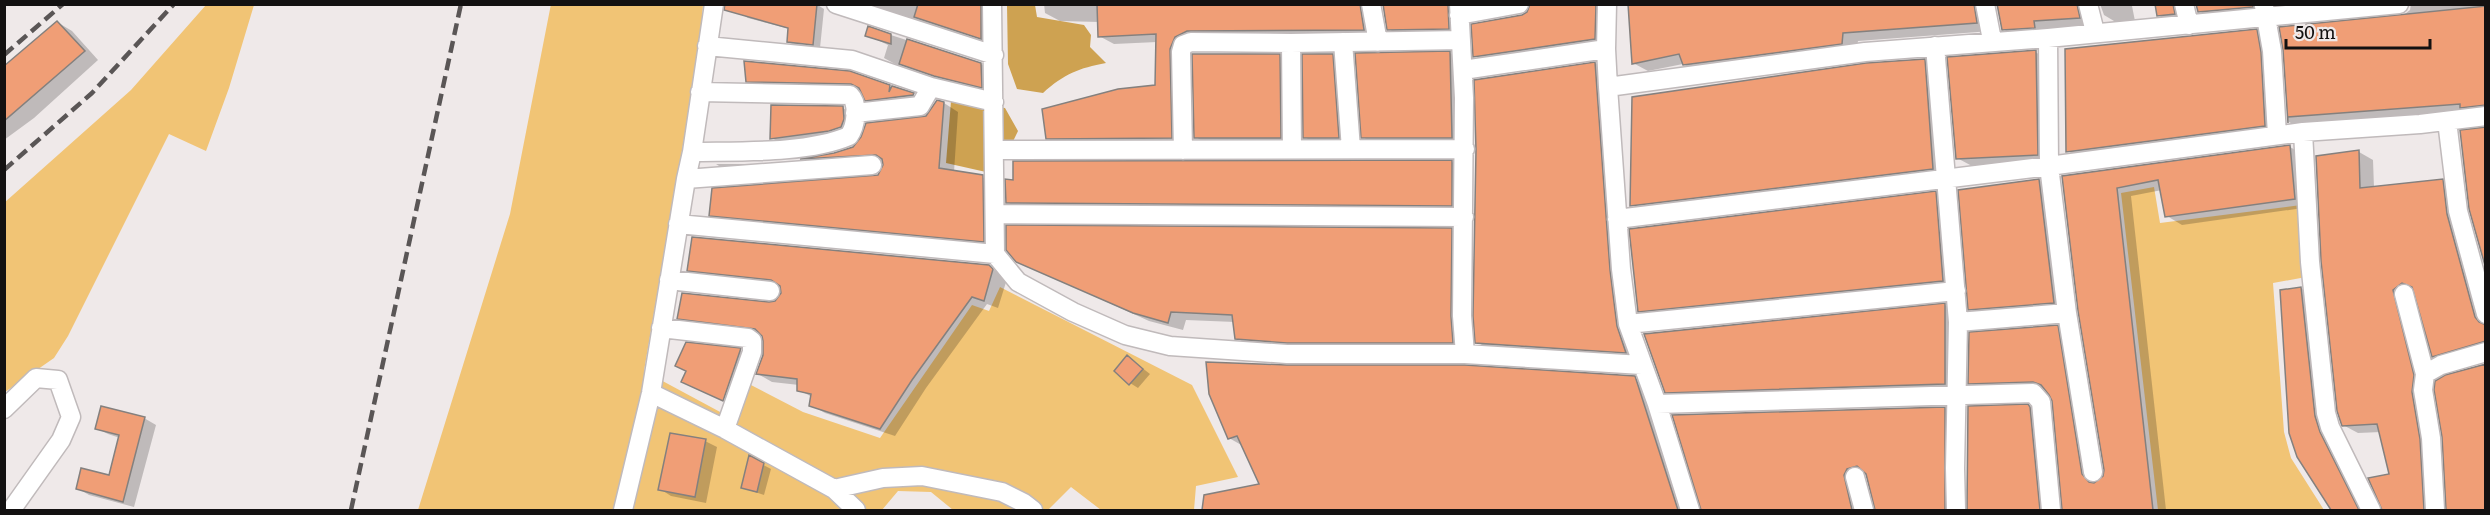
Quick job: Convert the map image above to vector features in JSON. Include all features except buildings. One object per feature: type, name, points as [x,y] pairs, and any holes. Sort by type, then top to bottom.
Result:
[{"type":"street","points":[[623,510],[651,393],[692,152],[714,4]]},
{"type":"street","points":[[836,4],[994,55]]},
{"type":"street","points":[[992,4],[995,254],[1018,282],[1073,312],[1125,335],[1170,346],[1287,354],[1465,354],[1642,365]]},
{"type":"street","points":[[1371,4],[1377,42]]},
{"type":"street","points":[[1465,354],[1462,316],[1465,149],[1459,10],[1519,4]]},
{"type":"street","points":[[1607,4],[1608,87],[1617,219],[1628,324],[1657,404],[1690,510]]},
{"type":"street","points":[[1985,4],[1992,40]]},
{"type":"street","points":[[2088,4],[2095,32]]},
{"type":"street","points":[[2184,4],[2188,25]]},
{"type":"street","points":[[1608,87],[1865,52],[2188,25],[2265,11],[2398,4]]},
{"type":"street","points":[[2265,11],[2272,51],[2277,135]]},
{"type":"street","points":[[2048,38],[2049,166],[2067,313],[2093,472]]},
{"type":"street","points":[[1183,150],[1181,52],[1183,45],[1191,42],[1461,40]]},
{"type":"street","points":[[1344,42],[1351,149]]},
{"type":"street","points":[[1291,43],[1292,149]]},
{"type":"street","points":[[1935,45],[1958,322],[1956,510]]},
{"type":"street","points":[[707,46],[852,60],[931,87],[994,102]]},
{"type":"street","points":[[1463,70],[1606,49]]},
{"type":"street","points":[[855,113],[920,106],[931,87]]},
{"type":"street","points":[[692,152],[770,150],[813,145],[844,138],[852,133],[855,113],[853,97],[843,93],[700,92]]},
{"type":"street","points":[[1617,219],[2049,166],[2277,135],[2486,116]]},
{"type":"street","points":[[2447,121],[2458,211],[2486,314]]},
{"type":"street","points":[[2303,132],[2310,262],[2326,413],[2330,427],[2371,510]]},
{"type":"street","points":[[994,150],[1465,149]]},
{"type":"street","points":[[686,179],[872,165]]},
{"type":"street","points":[[995,214],[1464,217]]},
{"type":"street","points":[[678,224],[995,254]]},
{"type":"street","points":[[669,280],[770,291]]},
{"type":"street","points":[[1628,324],[1956,291]]},
{"type":"street","points":[[2404,294],[2425,374],[2423,390],[2431,438],[2435,510]]},
{"type":"street","points":[[1958,322],[2067,313]]},
{"type":"street","points":[[661,328],[748,338],[752,341],[752,352],[725,429]]},
{"type":"street","points":[[2425,374],[2441,365],[2486,352]]},
{"type":"street","points":[[4,409],[36,378],[58,380],[71,417],[61,440],[12,509]]},
{"type":"street","points":[[1657,404],[2027,392],[2037,395],[2041,402],[2051,510]]},
{"type":"street","points":[[651,393],[725,429],[834,489],[856,510]]},
{"type":"street","points":[[834,489],[883,478],[922,476],[1002,492],[1033,510]]},
{"type":"street","points":[[1855,477],[1864,510]]},
{"type":"street","points":[[834,489],[842,510]]},
{"type":"shaded area","points":[[551,4],[703,5],[700,46],[644,371],[735,420],[751,385],[803,412],[880,438],[972,305],[989,311],[1000,287],[1192,385],[1238,477],[1196,486],[1194,510],[1101,510],[1071,487],[1048,510],[953,510],[931,492],[898,491],[882,510],[418,510],[510,214]]},
{"type":"shaded area","points":[[206,5],[254,5],[229,88],[206,151],[169,134],[68,336],[54,358],[5,392],[4,203],[131,90]]},
{"type":"shaded area","points":[[1007,5],[1035,5],[1037,17],[1084,25],[1091,35],[1090,47],[1106,63],[1072,73],[1043,93],[1017,89],[1008,64]]},
{"type":"shaded area","points":[[951,101],[1005,108],[1018,131],[1004,160],[986,172],[946,163]]},
{"type":"shaded area","points":[[2154,187],[2160,223],[2301,205],[2306,277],[2273,283],[2284,432],[2291,458],[2324,510],[2158,510],[2121,193]]},
{"type":"railway","points":[[4,55],[63,4]]},
{"type":"railway","points":[[4,170],[92,93],[174,4]]},
{"type":"railway","points":[[351,510],[461,4]]}]
